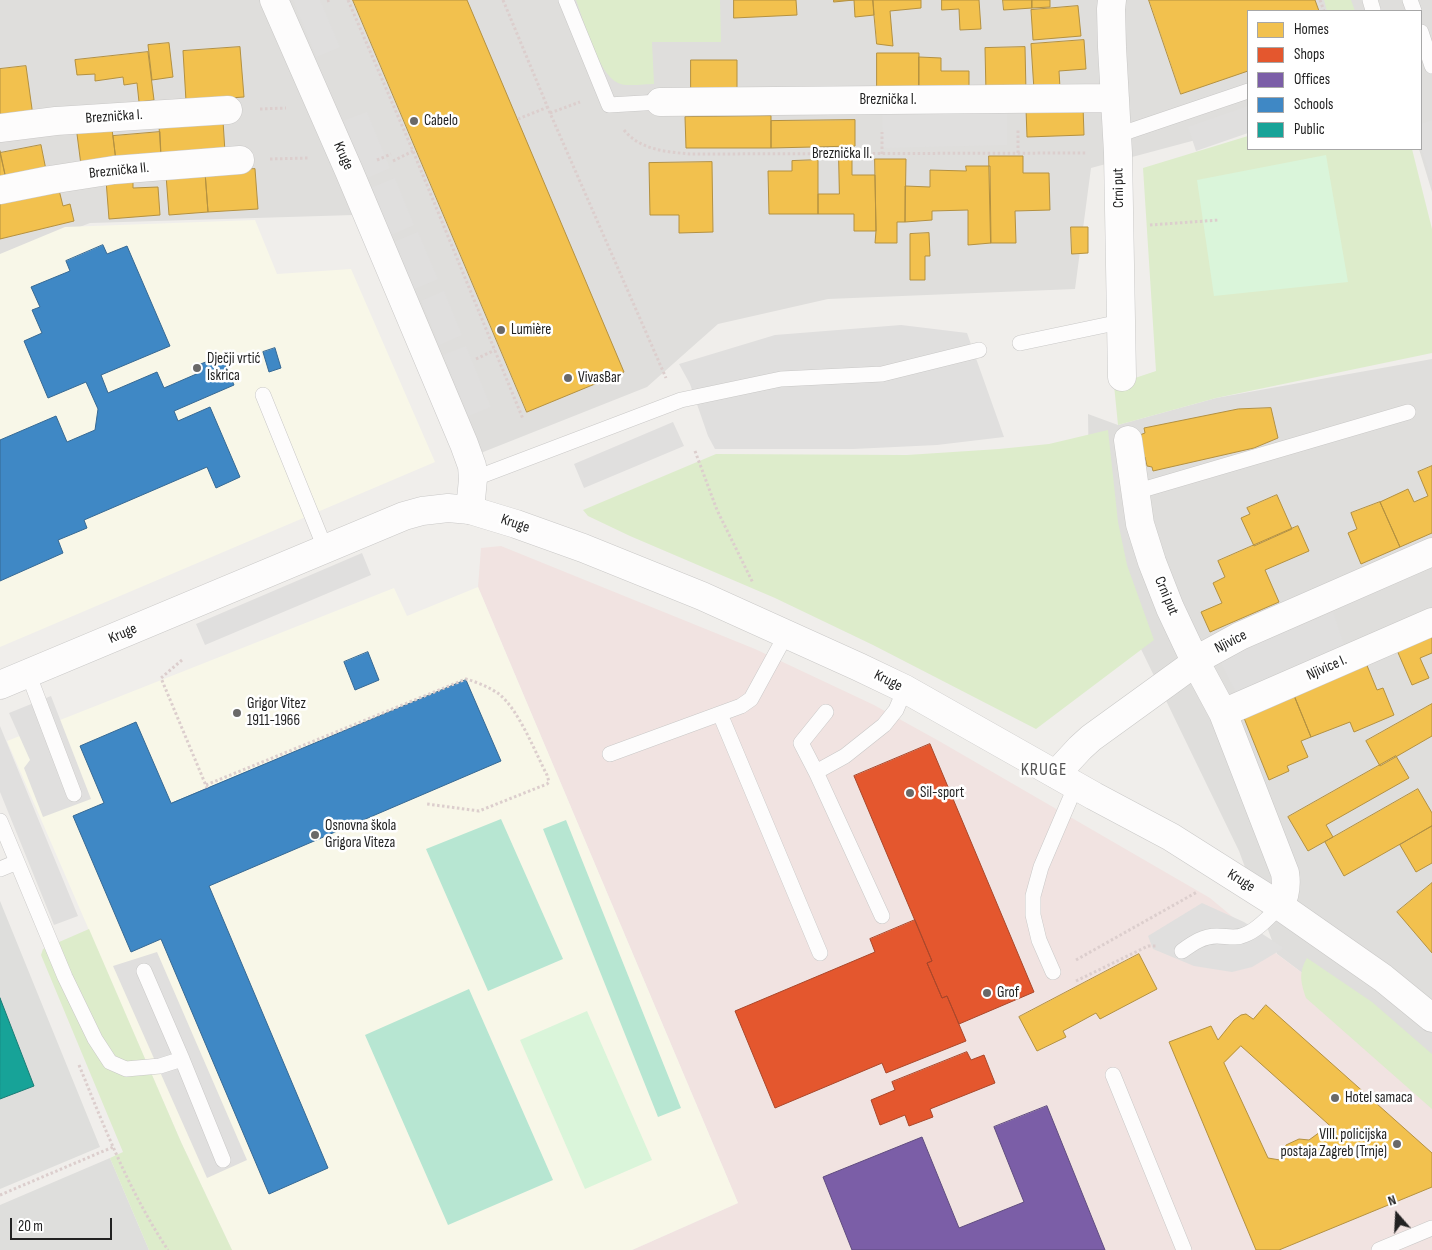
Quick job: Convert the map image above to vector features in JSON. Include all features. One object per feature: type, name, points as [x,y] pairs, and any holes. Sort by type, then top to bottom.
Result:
[{"type":"street","name":"Kruge","points":[[274,0],[349,171],[464,444],[472,466],[474,479],[470,510]]},
{"type":"street","name":"Crni put","points":[[1112,0],[1112,47],[1118,135],[1122,377]]},
{"type":"street","name":"Breznička I.","points":[[660,102],[1116,98]]},
{"type":"street","name":"Breznička I.","points":[[0,128],[65,121],[228,110]]},
{"type":"street","name":"Breznička II.","points":[[0,190],[114,170],[240,160]]},
{"type":"street","name":"Crni put","points":[[1128,440],[1140,524],[1170,608],[1195,661]]},
{"type":"street","name":"Kruge","points":[[0,685],[404,516],[422,511],[448,508],[470,510],[583,548],[702,596],[787,633],[905,689],[1094,796],[1171,837],[1280,906],[1383,978],[1432,1018]]},
{"type":"street","name":"Njivice","points":[[1066,779],[1080,748],[1195,661],[1240,636],[1432,552]]},
{"type":"street","name":"Njivice I.","points":[[1223,714],[1432,622]]},
{"type":"street","points":[[1195,661],[1223,714],[1285,873],[1285,895],[1280,906]]},
{"type":"lane","points":[[566,0],[606,99],[660,102]]},
{"type":"lane","points":[[1422,36],[1432,66]]},
{"type":"lane","points":[[1118,135],[1247,91]]},
{"type":"lane","points":[[1020,343],[1085,331],[1120,322]]},
{"type":"lane","points":[[474,479],[681,400],[781,379],[882,374],[979,350]]},
{"type":"lane","points":[[262,395],[325,548]]},
{"type":"lane","points":[[1135,492],[1408,412]]},
{"type":"lane","points":[[610,754],[742,706],[751,699],[787,633]]},
{"type":"lane","points":[[28,673],[74,794]]},
{"type":"lane","points":[[816,772],[846,756],[884,725],[896,710],[905,689]]},
{"type":"lane","points":[[826,712],[801,742],[882,916]]},
{"type":"lane","points":[[720,714],[820,953]]},
{"type":"lane","points":[[1053,972],[1037,932],[1033,915],[1033,896],[1066,779]]},
{"type":"lane","points":[[0,821],[70,986],[95,1039],[110,1062],[126,1069],[160,1066],[182,1059]]},
{"type":"lane","points":[[0,869],[17,862]]},
{"type":"lane","points":[[1182,951],[1198,940],[1208,937],[1246,935],[1265,921],[1280,906]]},
{"type":"lane","points":[[144,971],[223,1160]]},
{"type":"lane","points":[[1113,1075],[1184,1250]]},
{"type":"lane","points":[[1379,1250],[1432,1228]]},
{"type":"path","points":[[348,0],[418,159],[523,419]]},
{"type":"path","points":[[503,0],[550,113],[669,385]]},
{"type":"path","points":[[550,113],[606,99]]},
{"type":"path","name":"Breznička II.","points":[[606,99],[616,120],[631,139],[657,150],[690,154],[1087,153]]},
{"type":"path","points":[[518,120],[548,107]]},
{"type":"path","points":[[228,110],[287,108]]},
{"type":"path","points":[[393,160],[413,151]]},
{"type":"path","points":[[240,160],[318,158]]},
{"type":"path","points":[[1142,225],[1219,220]]},
{"type":"path","points":[[476,359],[495,350]]},
{"type":"path","points":[[695,451],[717,510],[754,585]]},
{"type":"path","points":[[182,660],[161,678],[206,786],[466,679],[498,694],[514,709],[548,775],[549,782],[479,811],[427,804]]},
{"type":"path","points":[[1182,951],[1148,946],[1061,988],[1053,972],[1199,891]]},
{"type":"path","points":[[76,1058],[113,1148],[151,1225],[168,1250]]},
{"type":"path","points":[[0,1195],[113,1148]]},
{"type":"shaded area","points":[[0,0],[1432,0],[1432,192],[1419,150],[1422,150],[1422,10],[1247,10],[1247,126],[1091,168],[1075,289],[828,299],[718,324],[647,387],[458,462],[354,215],[90,223],[0,258]]},
{"type":"shaded area","points":[[293,0],[320,0],[340,47],[316,57]]},
{"type":"shaded area","points":[[1007,106],[1007,145],[883,148],[882,108]]},
{"type":"shaded area","points":[[1247,106],[1247,133],[1196,151],[1188,127]]},
{"type":"shaded area","points":[[367,112],[390,168],[367,178],[343,121]]},
{"type":"shaded area","points":[[1432,120],[1432,183],[1422,150],[1422,124]]},
{"type":"shaded area","points":[[395,178],[414,225],[391,235],[371,188]]},
{"type":"shaded area","name":"Dječji vrtić Iskrica","points":[[255,220],[277,274],[351,269],[435,462],[0,647],[0,254],[65,227]]},
{"type":"shaded area","points":[[418,232],[438,279],[414,289],[394,242]]},
{"type":"shaded area","points":[[444,291],[462,335],[439,345],[421,301]]},
{"type":"shaded area","points":[[901,325],[967,333],[1004,437],[937,445],[853,449],[715,449],[708,436],[690,384],[679,364],[775,335]]},
{"type":"shaded area","points":[[466,346],[491,407],[468,416],[443,355]]},
{"type":"shaded area","points":[[1432,359],[1432,1070],[1277,954],[1239,851],[1090,544],[1088,414],[1118,425],[1216,398]]},
{"type":"shaded area","points":[[673,422],[684,446],[584,488],[574,464]]},
{"type":"shaded area","points":[[501,546],[755,649],[874,705],[1210,898],[1277,954],[1432,1070],[1432,1250],[632,1250],[738,1203],[478,587],[481,548]]},
{"type":"shaded area","points":[[362,553],[371,575],[205,645],[196,624]]},
{"type":"shaded area","name":"Osnovna škola Grigora Viteza","points":[[478,587],[738,1203],[632,1250],[232,1250],[181,1142],[7,741],[394,588],[407,616]]},
{"type":"shaded area","points":[[1333,612],[1346,650],[1238,696],[1219,660]]},
{"type":"shaded area","points":[[51,696],[91,799],[43,817],[24,768],[30,760],[9,713]]},
{"type":"shaded area","points":[[0,726],[78,916],[54,925],[0,792]]},
{"type":"shaded area","points":[[0,901],[100,1147],[0,1189]]},
{"type":"shaded area","points":[[1202,903],[1244,922],[1284,948],[1252,967],[1232,972],[1194,966],[1153,949],[1148,936]]},
{"type":"shaded area","points":[[157,952],[247,1160],[207,1178],[113,966]]},
{"type":"shaded area","points":[[110,1158],[149,1250],[0,1250],[0,1205]]},
{"type":"green space","points":[[576,0],[720,0],[721,42],[652,42],[654,84],[621,84],[611,78],[598,58]]},
{"type":"green space","points":[[1324,0],[1351,0],[1355,10],[1327,10]]},
{"type":"green space","points":[[1247,136],[1247,150],[1412,150],[1432,229],[1432,353],[1216,398],[1118,425],[1114,385],[1156,371],[1143,168]]},
{"type":"green space","points":[[1326,155],[1348,282],[1214,296],[1197,180]]},
{"type":"green space","points":[[1108,430],[1118,522],[1127,565],[1154,640],[1036,729],[873,645],[775,598],[630,536],[588,516],[583,510],[716,454],[907,455],[1049,444]]},
{"type":"green space","points":[[501,819],[563,959],[488,991],[426,849]]},
{"type":"green space","points":[[566,820],[681,1108],[658,1117],[543,829]]},
{"type":"green space","points":[[89,929],[181,1142],[232,1250],[149,1250],[110,1158],[123,1152],[41,955],[43,949]]},
{"type":"green space","points":[[1307,958],[1372,1002],[1432,1054],[1432,1109],[1306,998],[1301,973]]},
{"type":"green space","points":[[469,989],[553,1180],[448,1225],[365,1035]]},
{"type":"green space","points":[[587,1011],[652,1160],[585,1189],[520,1040]]},
{"type":"building: Homes","points":[[353,0],[467,0],[624,372],[527,412]]},
{"type":"building: Homes","points":[[734,0],[796,0],[797,15],[734,18]]},
{"type":"building: Homes","points":[[834,0],[854,0],[834,2]]},
{"type":"building: Homes","points":[[854,0],[873,0],[874,15],[855,17]]},
{"type":"building: Homes","points":[[873,0],[921,0],[921,8],[890,11],[893,46],[877,44]]},
{"type":"building: Homes","points":[[942,0],[979,0],[981,29],[960,30],[959,9],[942,10]]},
{"type":"building: Homes","points":[[1003,0],[1032,0],[1032,8],[1004,10]]},
{"type":"building: Homes","points":[[1032,0],[1050,0],[1050,7],[1032,8]]},
{"type":"building: Homes","points":[[1149,0],[1315,0],[1319,10],[1247,10],[1247,71],[1181,94]]},
{"type":"building: Homes","points":[[1078,6],[1081,36],[1033,40],[1031,10]]},
{"type":"building: Homes","points":[[1084,40],[1086,69],[1059,71],[1060,88],[1034,90],[1031,44]]},
{"type":"building: Homes","points":[[169,43],[173,77],[152,80],[148,45]]},
{"type":"building: Homes","points":[[240,47],[244,97],[186,101],[183,51]]},
{"type":"building: Homes","points":[[1025,47],[1026,92],[986,93],[985,48]]},
{"type":"building: Homes","points":[[148,52],[154,100],[139,102],[137,83],[124,85],[123,77],[95,81],[95,74],[77,75],[75,60]]},
{"type":"building: Homes","points":[[877,53],[919,53],[919,94],[877,93]]},
{"type":"building: Homes","points":[[919,57],[941,58],[941,71],[969,71],[969,94],[919,94]]},
{"type":"building: Homes","points":[[691,60],[737,60],[737,93],[691,93]]},
{"type":"building: Homes","points":[[26,66],[33,116],[0,121],[0,69]]},
{"type":"building: Homes","points":[[1083,106],[1084,135],[1027,137],[1026,109]]},
{"type":"building: Homes","points":[[771,116],[771,148],[686,148],[685,117]]},
{"type":"building: Homes","points":[[855,120],[855,146],[771,148],[771,121]]},
{"type":"building: Homes","points":[[223,121],[225,152],[161,157],[159,126]]},
{"type":"building: Homes","points":[[112,129],[116,161],[81,165],[77,134]]},
{"type":"building: Homes","points":[[160,132],[161,157],[116,161],[113,136]]},
{"type":"building: Homes","points":[[41,145],[46,170],[6,179],[0,153]]},
{"type":"building: Homes","points":[[0,151],[6,179],[0,180]]},
{"type":"building: Homes","points":[[989,156],[1023,156],[1023,173],[1049,173],[1050,210],[1015,211],[1016,243],[991,243]]},
{"type":"building: Homes","points":[[839,159],[852,159],[852,175],[875,175],[876,231],[854,231],[854,214],[818,214],[818,194],[839,194]]},
{"type":"building: Homes","points":[[875,159],[906,159],[905,222],[897,222],[897,243],[875,243]]},
{"type":"building: Homes","points":[[818,160],[818,214],[769,214],[768,171],[792,171],[792,161]]},
{"type":"building: Homes","points":[[712,162],[713,232],[679,233],[679,215],[650,215],[649,163]]},
{"type":"building: Homes","points":[[966,166],[990,166],[991,243],[968,245],[968,210],[932,211],[932,220],[905,222],[905,186],[930,187],[930,170],[966,171]]},
{"type":"building: Homes","points":[[255,169],[258,209],[208,212],[205,172]]},
{"type":"building: Homes","points":[[205,172],[208,212],[169,215],[166,175]]},
{"type":"building: Homes","points":[[133,178],[133,188],[158,187],[160,215],[109,219],[106,180]]},
{"type":"building: Homes","points":[[58,186],[63,206],[70,204],[74,221],[0,239],[0,201]]},
{"type":"building: Homes","points":[[1071,227],[1088,227],[1088,253],[1072,254]]},
{"type":"building: Homes","points":[[929,233],[930,256],[925,256],[925,280],[910,280],[910,234]]},
{"type":"building: Homes","points":[[1271,408],[1278,438],[1254,448],[1153,471],[1152,467],[1147,466],[1145,457],[1142,457],[1137,436],[1145,433],[1144,428],[1238,409]]},
{"type":"building: Homes","points":[[1432,466],[1432,533],[1400,547],[1380,502],[1408,489],[1414,502],[1428,496],[1418,472]]},
{"type":"building: Homes","points":[[1277,495],[1292,529],[1254,546],[1241,518],[1250,514],[1247,508]]},
{"type":"building: Homes","points":[[1380,502],[1400,547],[1361,564],[1348,533],[1357,529],[1351,513]]},
{"type":"building: Homes","points":[[1298,526],[1309,551],[1265,570],[1279,602],[1210,632],[1201,612],[1222,603],[1213,583],[1225,577],[1218,561]]},
{"type":"building: Homes","points":[[1432,635],[1432,653],[1420,658],[1429,678],[1412,685],[1396,648]]},
{"type":"building: Homes","points":[[1366,663],[1377,690],[1383,688],[1394,715],[1354,732],[1350,722],[1311,737],[1293,693]]},
{"type":"building: Homes","points":[[1293,693],[1311,737],[1301,741],[1308,757],[1287,766],[1289,771],[1269,780],[1242,713]]},
{"type":"building: Homes","points":[[1432,704],[1432,736],[1380,766],[1366,741]]},
{"type":"building: Homes","points":[[1396,756],[1409,778],[1326,825],[1333,837],[1308,851],[1288,817]]},
{"type":"building: Homes","points":[[1418,789],[1432,813],[1432,826],[1344,876],[1325,842]]},
{"type":"building: Homes","points":[[1432,826],[1432,863],[1416,872],[1400,845]]},
{"type":"building: Homes","points":[[1432,883],[1432,953],[1397,912]]},
{"type":"building: Homes","points":[[1139,954],[1157,989],[1100,1019],[1096,1013],[1063,1031],[1066,1037],[1037,1051],[1019,1017]]},
{"type":"building: Homes","name":"Hotel samaca","points":[[1266,1005],[1432,1153],[1432,1187],[1279,1250],[1256,1250],[1169,1042],[1211,1026],[1218,1040],[1234,1020],[1241,1015],[1246,1014],[1253,1019]],"holes":[[[1241,1046],[1337,1132],[1330,1139],[1326,1134],[1320,1132],[1309,1140],[1299,1139],[1286,1145],[1280,1160],[1268,1158],[1224,1063]]]},
{"type":"building: Shops","points":[[930,744],[1034,992],[959,1024],[947,996],[942,998],[927,963],[932,961],[854,776]]},
{"type":"building: Shops","points":[[915,920],[932,961],[927,963],[942,998],[947,996],[966,1041],[886,1073],[882,1063],[775,1108],[735,1011],[875,952],[870,939]]},
{"type":"building: Shops","points":[[967,1052],[971,1060],[984,1055],[995,1083],[930,1109],[933,1117],[909,1126],[905,1115],[880,1125],[871,1100],[895,1090],[892,1082]]},
{"type":"building: Offices","points":[[1047,1106],[1105,1250],[852,1250],[823,1177],[922,1137],[959,1228],[1024,1202],[994,1127]]},
{"type":"building: Schools","points":[[103,245],[107,254],[127,246],[170,346],[101,375],[108,393],[157,372],[164,388],[201,372],[198,365],[221,356],[234,385],[174,411],[178,421],[210,407],[240,477],[216,488],[207,467],[84,520],[87,528],[58,540],[63,553],[0,581],[0,440],[56,416],[67,442],[95,430],[98,409],[86,382],[48,398],[24,341],[42,333],[32,310],[40,307],[31,287],[70,271],[66,261]]},
{"type":"building: Schools","points":[[275,348],[281,368],[269,372],[263,352]]},
{"type":"building: Schools","points":[[368,652],[379,680],[355,690],[344,662]]},
{"type":"building: Schools","name":"Osnovna škola Grigora Viteza","points":[[466,680],[501,761],[209,886],[328,1168],[269,1194],[161,939],[131,952],[73,816],[104,803],[80,746],[136,722],[171,803]]},
{"type":"building: Public","points":[[0,998],[34,1086],[0,1099]]},
{"type":"place","name":"Cabelo","points":[[414,121]]},
{"type":"place","name":"Lumière","points":[[501,330]]},
{"type":"place","name":"Dječji vrtić Iskrica","points":[[197,368]]},
{"type":"place","name":"VivasBar","points":[[568,378]]},
{"type":"place","name":"Grigor Vitez 1911-1966","points":[[237,713]]},
{"type":"place","name":"Sil-sport","points":[[910,793]]},
{"type":"place","name":"Osnovna škola Grigora Viteza","points":[[315,835]]},
{"type":"place","name":"Grof","points":[[987,993]]},
{"type":"place","name":"Hotel samaca","points":[[1335,1098]]},
{"type":"place","name":"VIII. policijska postaja Zagreb (Trnje)","points":[[1397,1144]]},
{"type":"district","name":"KRUGE","points":[[1044,770]]}]
